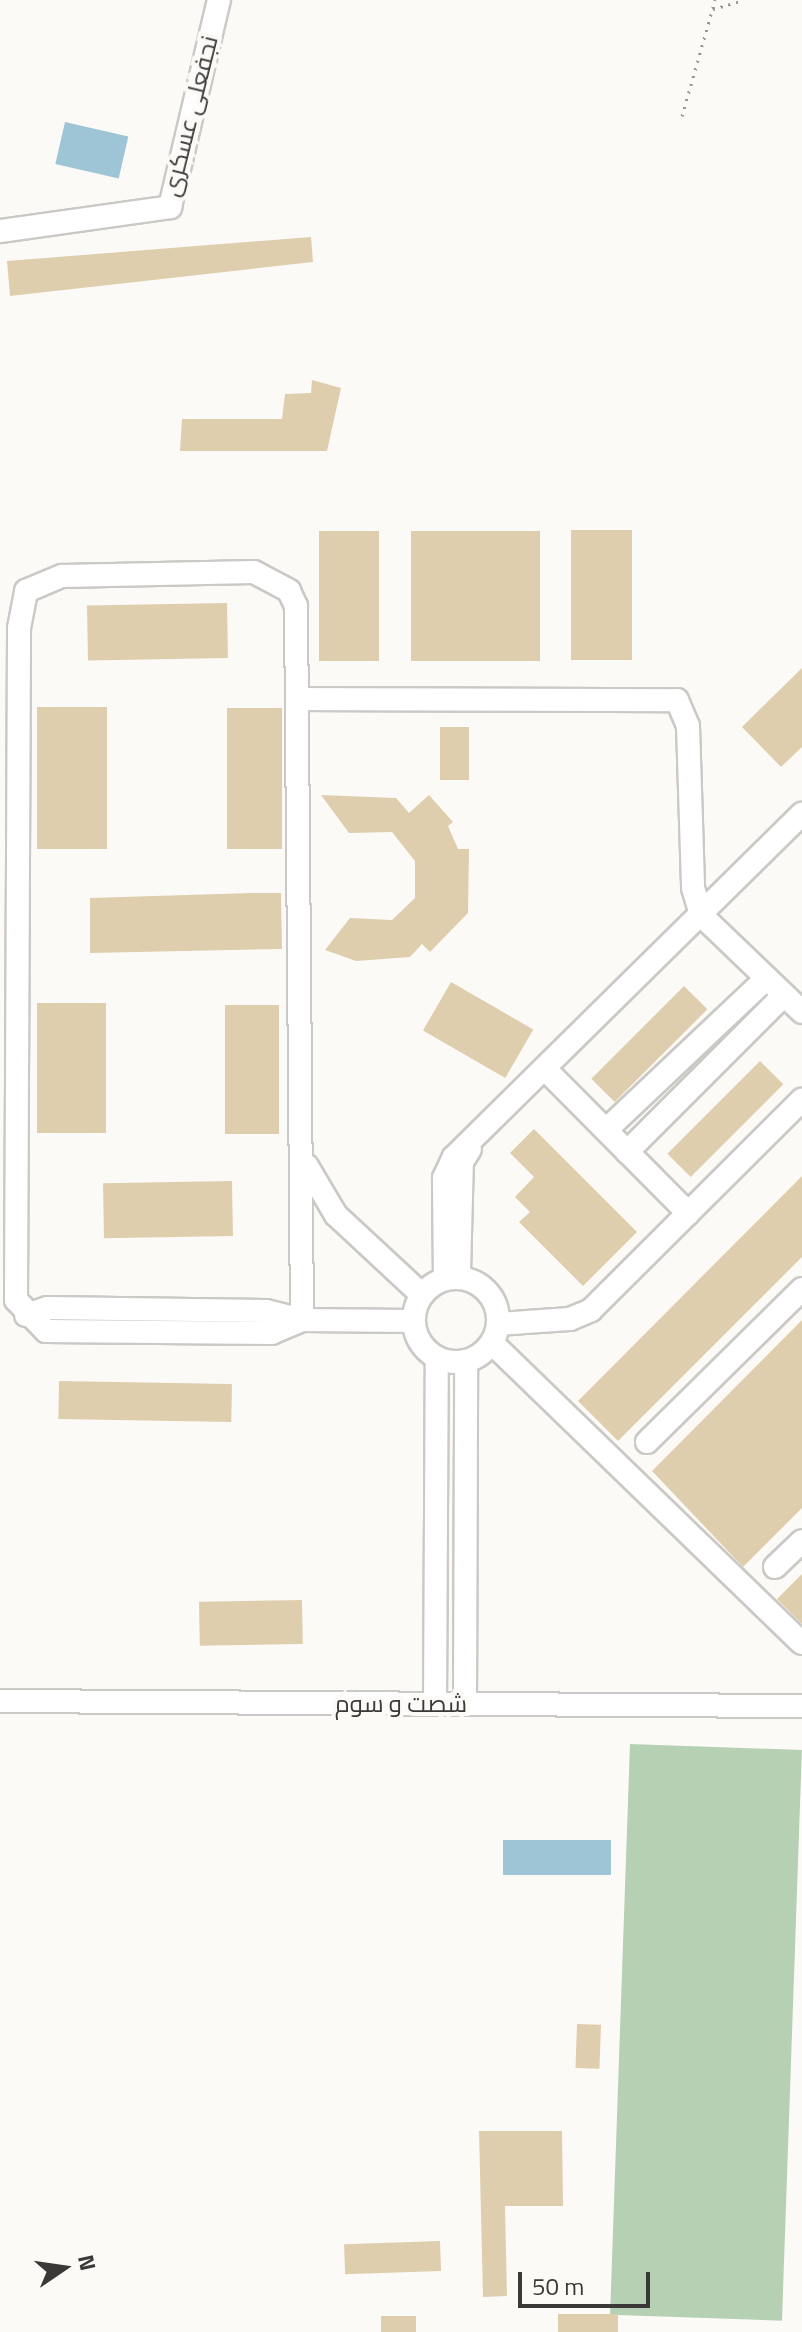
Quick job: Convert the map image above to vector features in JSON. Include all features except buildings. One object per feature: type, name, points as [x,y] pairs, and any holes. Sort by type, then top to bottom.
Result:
[{"type":"street","name":"نجفعلی عسکری","points":[[0,231],[170,207],[219,0]]},
{"type":"street","points":[[302,1320],[296,606],[289,591],[254,572],[62,576],[26,591],[19,628],[16,1300],[26,1315],[47,1308],[266,1311],[302,1320],[413,1321]]},
{"type":"street","points":[[299,699],[677,700],[688,726],[693,888],[701,915],[802,1012]]},
{"type":"street","points":[[452,1278],[462,1162],[478,1137],[802,814]]},
{"type":"street","points":[[606,1130],[767,978]]},
{"type":"street","points":[[627,1152],[784,995]]},
{"type":"street","points":[[546,1070],[688,1213]]},
{"type":"street","points":[[465,1704],[466,1361],[495,1334],[570,1319],[591,1310],[802,1100]]},
{"type":"street","points":[[303,1157],[336,1215],[422,1295]]},
{"type":"street","points":[[466,1361],[437,1358],[422,1346],[413,1321],[422,1295],[452,1278],[485,1289],[495,1334],[802,1643]]},
{"type":"street","points":[[647,1442],[802,1289]]},
{"type":"street","points":[[435,1704],[437,1358]]},
{"type":"street","points":[[775,1567],[802,1541]]},
{"type":"street","name":"شصت و سوم","points":[[0,1701],[802,1706]]},
{"type":"path","points":[[682,116],[715,0]]},
{"type":"path","points":[[713,10],[744,0]]},
{"type":"green space","points":[[630,1744],[802,1750],[782,2321],[610,2315]]},
{"type":"water","points":[[65,122],[128,137],[119,179],[55,164]]},
{"type":"water","points":[[503,1840],[611,1840],[611,1875],[503,1875]]}]
